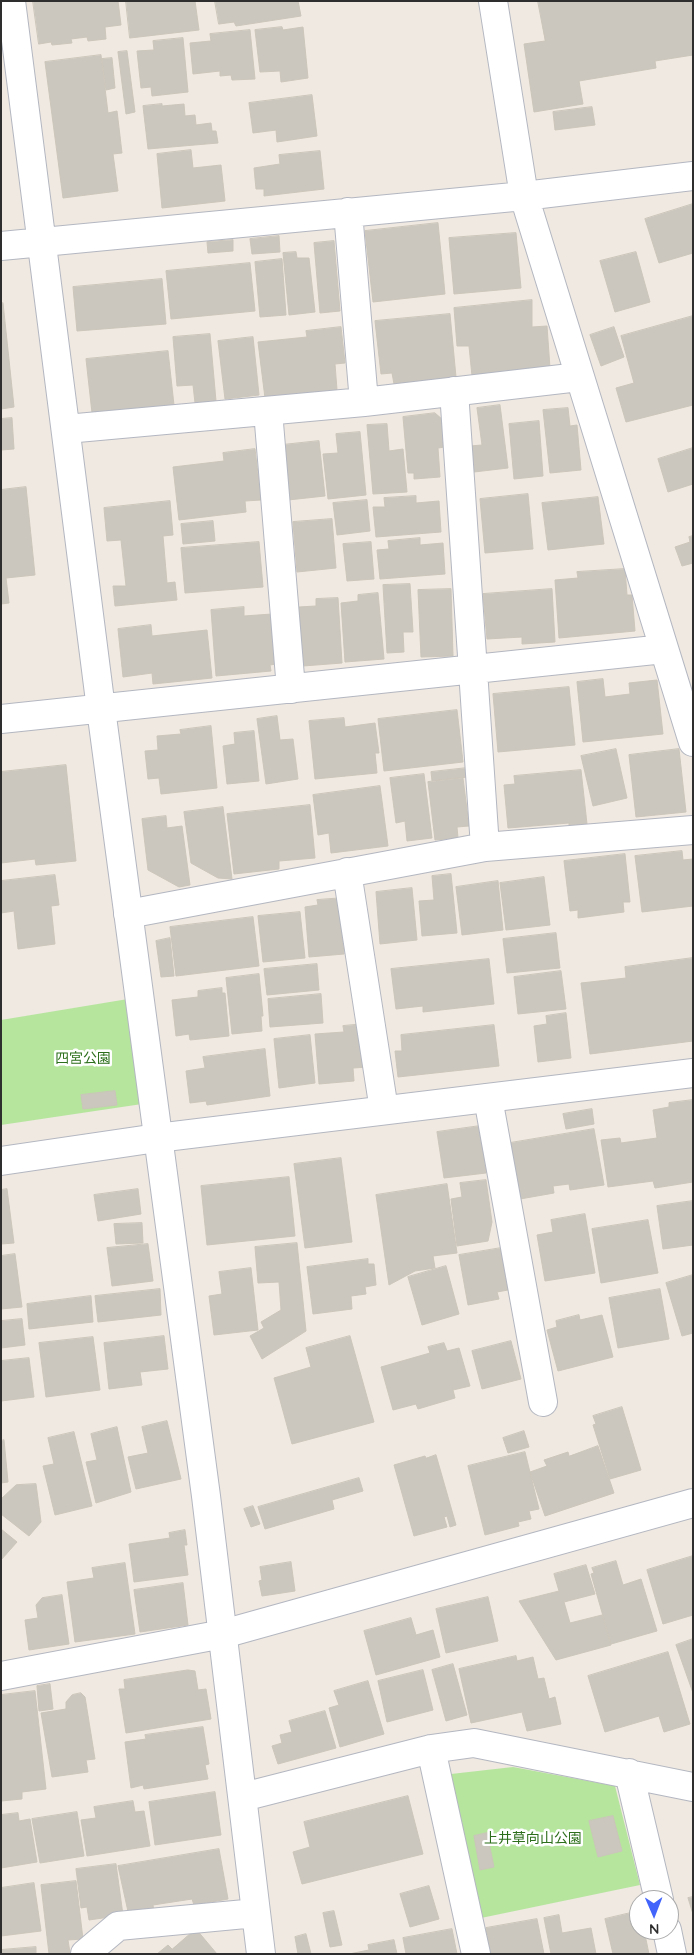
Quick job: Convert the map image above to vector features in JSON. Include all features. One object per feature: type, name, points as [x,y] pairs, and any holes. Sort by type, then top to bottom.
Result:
[{"type":"street","points":[[11,1],[101,709],[223,1634],[262,1954]]},
{"type":"street","points":[[493,1],[524,196],[693,742]]},
{"type":"street","points":[[1,246],[524,196],[693,176]]},
{"type":"street","points":[[348,212],[364,402]]},
{"type":"street","points":[[66,429],[364,402],[579,377]]},
{"type":"street","points":[[454,391],[485,847]]},
{"type":"street","points":[[268,411],[291,689]]},
{"type":"street","points":[[1,719],[664,649]]},
{"type":"street","points":[[128,914],[485,847],[693,830]]},
{"type":"street","points":[[347,872],[384,1110]]},
{"type":"street","points":[[1,1161],[158,1138],[693,1073]]},
{"type":"street","points":[[488,1098],[543,1402]]},
{"type":"street","points":[[1,1676],[223,1634],[693,1504]]},
{"type":"street","points":[[243,1796],[431,1749],[474,1743],[693,1787]]},
{"type":"street","points":[[431,1749],[476,1954]]},
{"type":"street","points":[[628,1773],[657,1890]]},
{"type":"street","points":[[85,1954],[118,1926],[256,1913]]},
{"type":"street","points":[[669,1940],[672,1954]]},
{"type":"green space","name":"四宮公園","points":[[128,999],[142,1104],[1,1125],[1,1020]]},
{"type":"green space","name":"上井草向山公園","points":[[513,1767],[615,1786],[640,1885],[481,1918],[451,1774]]},
{"type":"building","points":[[33,1],[118,1],[121,25],[105,27],[106,39],[88,41],[87,37],[71,39],[72,43],[52,45],[51,42],[39,44]]},
{"type":"building","points":[[126,1],[195,1],[199,30],[130,38]]},
{"type":"building","points":[[215,1],[298,1],[301,16],[236,26],[234,22],[219,24]]},
{"type":"building","points":[[538,1],[693,1],[693,55],[655,61],[656,68],[579,81],[583,104],[534,112],[524,44],[545,41]]},
{"type":"building","points":[[282,27],[283,30],[303,27],[308,78],[281,82],[280,71],[260,72],[255,30]]},
{"type":"building","points":[[250,30],[255,79],[232,80],[231,75],[220,76],[220,71],[193,74],[190,43],[211,41],[210,34]]},
{"type":"building","points":[[183,38],[188,92],[152,96],[151,87],[141,88],[137,51],[154,50],[153,41]]},
{"type":"building","points":[[127,51],[135,112],[126,114],[118,52]]},
{"type":"building","points":[[101,55],[108,113],[117,111],[122,153],[113,154],[118,191],[63,198],[45,62]]},
{"type":"building","points":[[112,58],[115,88],[106,90],[102,59]]},
{"type":"building","points":[[312,95],[317,136],[277,142],[276,130],[253,133],[249,103]]},
{"type":"building","points":[[162,104],[162,106],[184,104],[185,116],[195,115],[196,125],[211,123],[212,131],[216,131],[218,143],[148,149],[143,106]]},
{"type":"building","points":[[592,107],[595,125],[555,130],[553,112]]},
{"type":"building","points":[[191,150],[193,168],[221,165],[225,201],[162,208],[157,154]]},
{"type":"building","points":[[320,151],[324,189],[264,196],[264,189],[256,189],[254,168],[280,164],[279,155]]},
{"type":"building","points":[[693,204],[693,253],[659,263],[645,219]]},
{"type":"building","points":[[438,223],[445,294],[373,302],[365,231]]},
{"type":"building","points":[[516,233],[521,288],[454,294],[449,238]]},
{"type":"building","points":[[279,236],[280,252],[252,254],[250,239]]},
{"type":"building","points":[[233,240],[233,251],[208,253],[207,242]]},
{"type":"building","points":[[334,241],[340,311],[320,313],[314,243]]},
{"type":"building","points":[[296,252],[297,258],[309,258],[315,312],[289,315],[283,253]]},
{"type":"building","points":[[636,252],[650,302],[615,312],[600,261]]},
{"type":"building","points":[[282,259],[286,315],[260,317],[255,262]]},
{"type":"building","points":[[250,263],[255,311],[171,319],[166,271]]},
{"type":"building","points":[[162,279],[166,324],[77,331],[73,287]]},
{"type":"building","points":[[532,300],[532,327],[547,326],[550,368],[472,376],[469,346],[457,346],[454,308]]},
{"type":"building","points":[[3,303],[14,407],[1,409],[1,304]]},
{"type":"building","points":[[450,314],[456,377],[394,384],[392,373],[381,374],[375,321]]},
{"type":"building","points":[[693,316],[693,405],[626,422],[616,388],[634,383],[621,336]]},
{"type":"building","points":[[341,327],[345,363],[335,364],[337,390],[265,398],[258,342],[307,337],[306,331]]},
{"type":"building","points":[[614,327],[624,357],[601,366],[590,335]]},
{"type":"building","points":[[210,334],[216,401],[195,403],[193,385],[177,386],[173,337]]},
{"type":"building","points":[[253,337],[259,395],[225,399],[218,341]]},
{"type":"building","points":[[168,351],[174,405],[92,413],[86,359]]},
{"type":"building","points":[[500,405],[508,468],[474,472],[470,446],[482,445],[477,408]]},
{"type":"building","points":[[568,408],[570,426],[577,425],[581,470],[550,473],[543,410]]},
{"type":"building","points":[[435,413],[443,420],[445,447],[438,448],[440,477],[414,479],[414,473],[408,473],[403,417]]},
{"type":"building","points":[[12,418],[14,449],[1,450],[1,419]]},
{"type":"building","points":[[539,421],[543,476],[514,479],[509,424]]},
{"type":"building","points":[[387,424],[389,451],[403,449],[407,492],[373,494],[367,425]]},
{"type":"building","points":[[360,432],[366,495],[328,499],[323,454],[338,453],[336,434]]},
{"type":"building","points":[[319,441],[325,496],[288,500],[282,445]]},
{"type":"building","points":[[693,448],[693,484],[668,492],[658,459]]},
{"type":"building","points":[[255,449],[261,500],[245,501],[246,512],[179,520],[173,467],[224,461],[223,453]]},
{"type":"building","points":[[26,487],[35,575],[6,578],[9,603],[1,604],[1,490]]},
{"type":"building","points":[[528,494],[533,549],[485,553],[480,499]]},
{"type":"building","points":[[416,496],[416,503],[439,501],[441,532],[376,537],[373,507],[385,507],[384,498]]},
{"type":"building","points":[[598,497],[604,544],[548,550],[542,503]]},
{"type":"building","points":[[367,500],[370,531],[337,535],[333,503]]},
{"type":"building","points":[[170,501],[173,535],[163,536],[167,583],[175,582],[177,600],[115,606],[113,586],[126,586],[121,540],[107,541],[104,508]]},
{"type":"building","points":[[332,519],[336,568],[297,572],[293,522]]},
{"type":"building","points":[[213,521],[215,541],[183,544],[181,524]]},
{"type":"building","points":[[693,536],[693,563],[682,566],[675,547],[690,542],[689,537]]},
{"type":"building","points":[[420,538],[420,545],[443,543],[445,574],[380,579],[377,550],[389,549],[388,541]]},
{"type":"building","points":[[259,542],[263,587],[185,593],[181,548]]},
{"type":"building","points":[[371,542],[374,579],[347,581],[343,544]]},
{"type":"building","points":[[625,569],[627,595],[632,595],[635,631],[559,638],[555,580],[578,578],[577,572]]},
{"type":"building","points":[[410,584],[413,632],[403,632],[404,652],[387,653],[383,585]]},
{"type":"building","points":[[451,589],[453,656],[421,657],[418,590]]},
{"type":"building","points":[[552,589],[555,642],[522,644],[522,637],[487,639],[483,594]]},
{"type":"building","points":[[378,593],[384,659],[345,662],[341,603],[358,601],[358,595]]},
{"type":"building","points":[[338,598],[342,663],[303,666],[299,607],[316,606],[316,599]]},
{"type":"building","points":[[244,607],[244,616],[272,614],[276,664],[270,665],[271,671],[216,676],[211,610]]},
{"type":"building","points":[[151,625],[152,636],[207,630],[212,678],[153,684],[152,673],[123,677],[118,629]]},
{"type":"building","points":[[603,679],[605,697],[630,694],[629,683],[657,680],[663,734],[583,742],[577,682]]},
{"type":"building","points":[[569,687],[575,745],[498,752],[493,694]]},
{"type":"building","points":[[457,710],[463,762],[384,771],[378,719]]},
{"type":"building","points":[[277,716],[280,740],[293,739],[298,779],[266,784],[257,719]]},
{"type":"building","points":[[344,718],[345,727],[375,723],[379,753],[375,753],[377,773],[315,779],[309,721]]},
{"type":"building","points":[[211,726],[217,788],[161,794],[159,778],[148,779],[145,751],[158,750],[157,736],[181,734],[180,730]]},
{"type":"building","points":[[254,731],[259,781],[227,784],[223,746],[235,744],[234,733]]},
{"type":"building","points":[[616,749],[627,798],[593,806],[581,756]]},
{"type":"building","points":[[679,749],[686,812],[636,817],[629,755]]},
{"type":"building","points":[[66,765],[76,861],[36,865],[35,859],[1,863],[1,772]]},
{"type":"building","points":[[467,768],[468,777],[432,781],[431,772]]},
{"type":"building","points":[[581,770],[587,824],[569,825],[569,823],[508,828],[504,785],[515,784],[514,776]]},
{"type":"building","points":[[424,774],[432,838],[407,841],[405,821],[396,823],[390,778]]},
{"type":"building","points":[[463,778],[469,826],[457,827],[458,838],[435,840],[428,782]]},
{"type":"building","points":[[380,786],[388,846],[331,853],[329,833],[318,835],[313,795]]},
{"type":"building","points":[[310,805],[315,858],[279,861],[279,869],[234,874],[227,814]]},
{"type":"building","points":[[223,807],[232,879],[218,878],[191,863],[184,812]]},
{"type":"building","points":[[166,816],[167,828],[182,826],[190,885],[179,887],[148,870],[142,819]]},
{"type":"building","points":[[682,851],[683,860],[693,859],[693,906],[642,912],[635,856]]},
{"type":"building","points":[[625,854],[630,902],[623,902],[624,912],[578,918],[578,910],[570,911],[564,861]]},
{"type":"building","points":[[451,874],[457,933],[422,936],[419,901],[434,900],[432,876]]},
{"type":"building","points":[[55,875],[59,905],[51,906],[55,944],[18,949],[14,911],[1,913],[1,881]]},
{"type":"building","points":[[544,877],[550,925],[506,930],[500,883]]},
{"type":"building","points":[[498,881],[503,930],[462,935],[456,887]]},
{"type":"building","points":[[412,888],[417,940],[380,944],[376,892]]},
{"type":"building","points":[[344,898],[348,942],[343,943],[344,954],[309,957],[305,907],[318,905],[317,900]]},
{"type":"building","points":[[300,912],[305,958],[263,962],[258,916]]},
{"type":"building","points":[[253,917],[259,966],[176,976],[170,927]]},
{"type":"building","points":[[556,933],[560,968],[507,973],[503,939]]},
{"type":"building","points":[[170,938],[174,976],[161,977],[156,941]]},
{"type":"building","points":[[693,958],[693,1041],[590,1054],[581,983],[626,978],[625,967]]},
{"type":"building","points":[[489,959],[494,1004],[423,1012],[423,1006],[396,1009],[391,969]]},
{"type":"building","points":[[317,964],[319,990],[267,995],[264,969]]},
{"type":"building","points":[[561,971],[566,1009],[518,1014],[514,977]]},
{"type":"building","points":[[259,974],[263,1016],[261,1016],[262,1031],[232,1034],[226,978]]},
{"type":"building","points":[[222,988],[222,993],[225,993],[229,1036],[190,1040],[189,1034],[176,1036],[172,1000],[198,997],[198,991]]},
{"type":"building","points":[[321,994],[323,1023],[270,1027],[268,999]]},
{"type":"building","points":[[566,1013],[571,1058],[538,1062],[534,1026],[547,1024],[546,1016]]},
{"type":"building","points":[[365,1024],[369,1067],[353,1068],[354,1081],[319,1084],[315,1034],[344,1032],[343,1026]]},
{"type":"building","points":[[494,1025],[499,1066],[398,1077],[395,1051],[402,1051],[401,1035]]},
{"type":"building","points":[[310,1035],[315,1083],[279,1088],[274,1039]]},
{"type":"building","points":[[265,1049],[270,1096],[207,1105],[206,1101],[190,1103],[186,1071],[205,1068],[203,1057]]},
{"type":"building","points":[[115,1091],[117,1105],[83,1109],[81,1095]]},
{"type":"building","points":[[693,1100],[693,1182],[655,1188],[653,1181],[608,1187],[601,1140],[620,1138],[621,1143],[657,1138],[653,1110],[669,1107],[669,1103]]},
{"type":"building","points":[[592,1109],[594,1124],[566,1129],[563,1114]]},
{"type":"building","points":[[480,1126],[486,1173],[444,1178],[437,1132]]},
{"type":"building","points":[[594,1129],[604,1185],[570,1190],[569,1184],[553,1186],[554,1193],[520,1199],[510,1143]]},
{"type":"building","points":[[341,1158],[352,1242],[305,1248],[294,1164]]},
{"type":"building","points":[[289,1177],[295,1236],[207,1245],[201,1186]]},
{"type":"building","points":[[486,1180],[492,1222],[488,1241],[457,1246],[451,1199],[462,1197],[460,1183]]},
{"type":"building","points":[[447,1184],[457,1253],[433,1256],[435,1268],[415,1271],[389,1285],[376,1195]]},
{"type":"building","points":[[7,1189],[14,1243],[1,1244],[1,1190]]},
{"type":"building","points":[[138,1189],[141,1214],[98,1221],[94,1195]]},
{"type":"building","points":[[693,1201],[693,1245],[663,1249],[657,1206]]},
{"type":"building","points":[[585,1214],[595,1273],[545,1281],[537,1235],[553,1232],[551,1220]]},
{"type":"building","points":[[648,1220],[658,1273],[601,1283],[592,1229]]},
{"type":"building","points":[[142,1223],[143,1243],[116,1244],[114,1224]]},
{"type":"building","points":[[297,1243],[306,1331],[262,1359],[250,1336],[264,1328],[261,1322],[281,1310],[279,1282],[258,1283],[255,1247]]},
{"type":"building","points":[[148,1244],[153,1281],[112,1286],[107,1248]]},
{"type":"building","points":[[501,1248],[508,1290],[497,1292],[499,1299],[468,1305],[459,1255]]},
{"type":"building","points":[[15,1254],[22,1307],[1,1309],[1,1256]]},
{"type":"building","points":[[368,1259],[368,1264],[374,1264],[376,1285],[365,1287],[366,1294],[351,1296],[352,1309],[313,1314],[307,1267]]},
{"type":"building","points":[[446,1266],[459,1314],[422,1325],[408,1277]]},
{"type":"building","points":[[251,1268],[258,1330],[214,1335],[209,1296],[222,1294],[219,1272]]},
{"type":"building","points":[[693,1275],[693,1333],[682,1336],[666,1283]]},
{"type":"building","points":[[160,1289],[161,1315],[98,1322],[95,1296]]},
{"type":"building","points":[[660,1289],[669,1339],[618,1348],[609,1298]]},
{"type":"building","points":[[91,1296],[93,1322],[29,1329],[27,1304]]},
{"type":"building","points":[[579,1315],[580,1320],[602,1315],[613,1357],[558,1371],[547,1330],[557,1327],[556,1321]]},
{"type":"building","points":[[22,1319],[25,1345],[1,1348],[1,1321]]},
{"type":"building","points":[[164,1336],[168,1369],[140,1372],[142,1385],[109,1389],[104,1343]]},
{"type":"building","points":[[350,1336],[374,1422],[292,1444],[274,1378],[311,1367],[306,1348]]},
{"type":"building","points":[[93,1337],[100,1390],[46,1397],[39,1343]]},
{"type":"building","points":[[511,1341],[521,1379],[482,1389],[472,1351]]},
{"type":"building","points":[[444,1343],[447,1351],[459,1348],[470,1386],[453,1390],[455,1398],[418,1409],[416,1404],[393,1410],[381,1367],[430,1353],[428,1347]]},
{"type":"building","points":[[29,1358],[34,1397],[1,1401],[1,1361]]},
{"type":"building","points":[[622,1407],[641,1470],[610,1479],[593,1425],[596,1424],[593,1416]]},
{"type":"building","points":[[167,1421],[181,1479],[136,1489],[128,1457],[148,1453],[142,1427]]},
{"type":"building","points":[[117,1427],[131,1492],[96,1503],[86,1462],[97,1460],[91,1434]]},
{"type":"building","points":[[524,1431],[529,1447],[508,1453],[503,1438]]},
{"type":"building","points":[[74,1432],[92,1506],[55,1515],[43,1466],[54,1464],[48,1438]]},
{"type":"building","points":[[4,1440],[8,1482],[1,1483],[1,1441]]},
{"type":"building","points":[[598,1446],[614,1493],[545,1516],[530,1472],[547,1466],[544,1460],[568,1452],[569,1456]]},
{"type":"building","points":[[525,1452],[539,1509],[529,1511],[531,1519],[518,1522],[519,1526],[485,1535],[468,1466]]},
{"type":"building","points":[[436,1455],[456,1525],[450,1527],[447,1516],[444,1517],[447,1527],[414,1536],[394,1465],[425,1456],[426,1458]]},
{"type":"building","points":[[359,1478],[363,1491],[332,1500],[334,1509],[265,1529],[258,1507]]},
{"type":"building","points":[[36,1484],[41,1522],[29,1536],[1,1514],[1,1499],[16,1485]]},
{"type":"building","points":[[253,1506],[260,1524],[251,1527],[244,1509]]},
{"type":"building","points":[[1,1529],[17,1542],[1,1560]]},
{"type":"building","points":[[185,1530],[187,1545],[184,1545],[188,1575],[134,1582],[129,1544],[170,1538],[169,1533]]},
{"type":"building","points":[[693,1556],[693,1615],[663,1624],[647,1570]]},
{"type":"building","points":[[616,1561],[623,1585],[641,1579],[657,1631],[611,1644],[591,1574],[594,1573],[592,1568]]},
{"type":"building","points":[[291,1562],[295,1591],[262,1596],[259,1581],[262,1580],[260,1567]]},
{"type":"building","points":[[125,1563],[135,1634],[75,1642],[67,1582],[94,1578],[92,1568]]},
{"type":"building","points":[[586,1565],[595,1594],[564,1602],[570,1623],[602,1615],[611,1645],[556,1660],[519,1601],[559,1591],[554,1574]]},
{"type":"building","points":[[183,1583],[188,1625],[140,1632],[134,1590]]},
{"type":"building","points":[[62,1595],[69,1644],[29,1650],[25,1620],[38,1618],[36,1605],[42,1598]]},
{"type":"building","points":[[488,1597],[498,1641],[446,1653],[436,1609]]},
{"type":"building","points":[[411,1618],[416,1635],[433,1630],[440,1657],[376,1675],[364,1631]]},
{"type":"building","points":[[693,1639],[693,1693],[676,1645]]},
{"type":"building","points":[[668,1652],[690,1724],[664,1732],[659,1716],[605,1732],[588,1676]]},
{"type":"building","points":[[516,1656],[517,1661],[533,1657],[538,1679],[544,1678],[549,1699],[555,1697],[561,1724],[527,1731],[522,1712],[471,1723],[459,1669]]},
{"type":"building","points":[[453,1664],[467,1715],[446,1721],[432,1670]]},
{"type":"building","points":[[188,1670],[195,1671],[198,1690],[206,1689],[211,1719],[126,1733],[119,1689],[125,1689],[124,1680]]},
{"type":"building","points":[[423,1670],[433,1710],[387,1722],[378,1681]]},
{"type":"building","points":[[368,1681],[384,1734],[340,1747],[329,1708],[339,1705],[334,1691]]},
{"type":"building","points":[[50,1684],[53,1709],[39,1711],[37,1686]]},
{"type":"building","points":[[35,1691],[46,1789],[22,1792],[22,1799],[1,1801],[1,1695]]},
{"type":"building","points":[[81,1693],[85,1697],[95,1759],[86,1760],[88,1772],[52,1777],[41,1713],[66,1709],[66,1702],[72,1695]]},
{"type":"building","points":[[325,1711],[336,1748],[278,1764],[272,1746],[282,1743],[280,1735],[292,1732],[289,1721]]},
{"type":"building","points":[[203,1727],[209,1764],[205,1765],[208,1779],[144,1789],[143,1785],[131,1788],[125,1742],[146,1739],[145,1735]]},
{"type":"building","points":[[215,1792],[221,1835],[155,1845],[149,1802]]},
{"type":"building","points":[[408,1796],[423,1854],[302,1884],[293,1852],[310,1847],[304,1822]]},
{"type":"building","points":[[133,1801],[135,1812],[144,1811],[150,1846],[87,1856],[81,1820],[96,1818],[94,1807]]},
{"type":"building","points":[[77,1812],[84,1856],[40,1863],[32,1819]]},
{"type":"building","points":[[18,1813],[19,1821],[30,1819],[37,1862],[1,1868],[1,1815]]},
{"type":"building","points":[[613,1816],[622,1851],[598,1857],[589,1821]]},
{"type":"building","points":[[487,1833],[494,1867],[480,1870],[474,1836]]},
{"type":"building","points":[[219,1849],[228,1899],[194,1905],[192,1899],[153,1905],[154,1912],[129,1916],[118,1866]]},
{"type":"building","points":[[116,1864],[123,1915],[89,1920],[87,1907],[81,1908],[76,1869]]},
{"type":"building","points":[[76,1881],[83,1939],[68,1940],[70,1953],[49,1954],[41,1885]]},
{"type":"building","points":[[34,1883],[41,1931],[1,1936],[1,1888]]},
{"type":"building","points":[[429,1886],[439,1919],[410,1927],[400,1894]]},
{"type":"building","points":[[693,1897],[693,1914],[688,1898]]},
{"type":"building","points":[[334,1911],[342,1945],[330,1947],[323,1913]]},
{"type":"building","points":[[629,1913],[629,1940],[646,1940],[649,1954],[613,1954],[605,1919]]},
{"type":"building","points":[[559,1915],[562,1933],[591,1928],[596,1954],[551,1954],[544,1918]]},
{"type":"building","points":[[537,1919],[544,1954],[490,1954],[486,1928]]},
{"type":"building","points":[[196,1929],[217,1954],[157,1954],[168,1945],[172,1949]]},
{"type":"building","points":[[452,1929],[457,1954],[406,1954],[403,1938]]},
{"type":"building","points":[[306,1934],[311,1954],[298,1954],[295,1937]]},
{"type":"building","points":[[394,1940],[397,1954],[349,1954],[369,1950],[368,1945]]},
{"type":"building","points":[[36,1947],[36,1954],[1,1954],[1,1950]]}]
